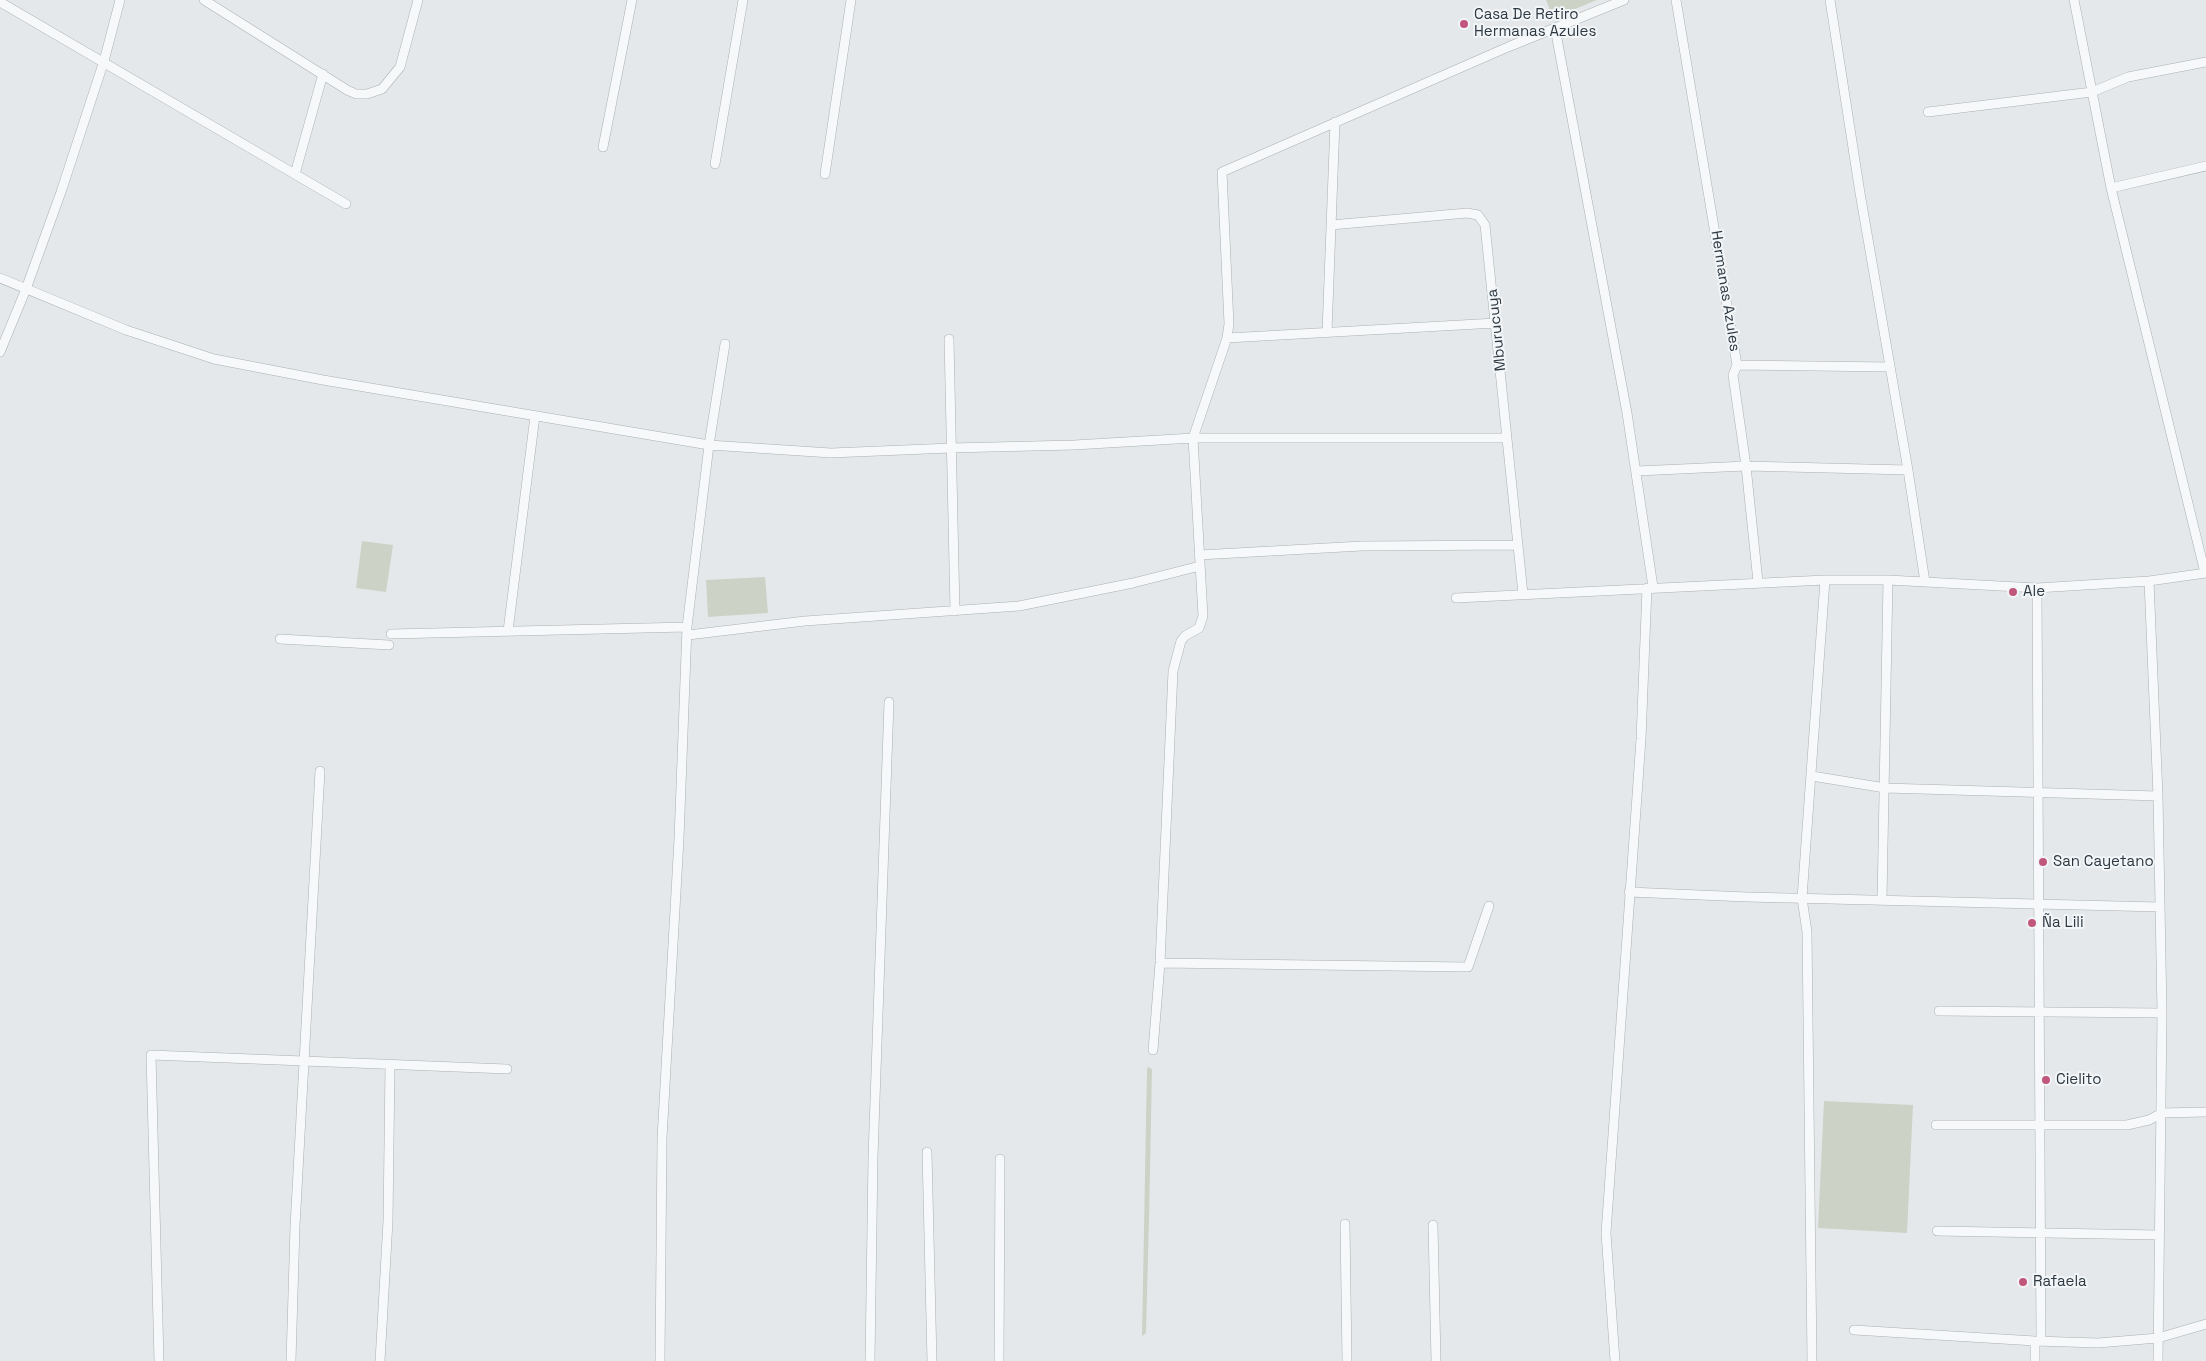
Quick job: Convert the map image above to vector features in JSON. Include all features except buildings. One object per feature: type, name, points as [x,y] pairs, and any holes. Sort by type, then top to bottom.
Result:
[{"type":"street","points":[[0,352],[26,289],[61,192],[104,61],[120,0]]},
{"type":"street","points":[[204,0],[346,90],[356,94],[367,94],[382,89],[400,67],[418,0]]},
{"type":"street","points":[[603,147],[632,0]]},
{"type":"street","points":[[715,164],[743,0]]},
{"type":"street","points":[[825,174],[851,0]]},
{"type":"street","points":[[1153,1050],[1160,963],[1173,671],[1181,641],[1200,625],[1203,616],[1198,500],[1193,438],[1227,338],[1229,324],[1222,172],[1335,122],[1624,0]]},
{"type":"street","name":"Hermanas Azules","points":[[1676,0],[1737,365],[1733,375],[1746,466],[1758,582]]},
{"type":"street","points":[[1830,0],[1860,194],[1908,470],[1925,582]]},
{"type":"street","points":[[1456,598],[1825,580],[1888,580],[2037,588],[2149,581],[2206,573],[2111,188],[2074,0]]},
{"type":"street","points":[[0,2],[346,204]]},
{"type":"street","points":[[1555,28],[1597,244],[1636,470],[1650,588],[1606,1233],[1615,1361]]},
{"type":"street","points":[[1928,112],[2092,92],[2128,77],[2206,62]]},
{"type":"street","points":[[294,174],[323,74]]},
{"type":"street","points":[[1327,332],[1335,122]]},
{"type":"street","points":[[2111,188],[2206,166]]},
{"type":"street","name":"Mburucuya","points":[[1331,224],[1467,213],[1478,215],[1487,233],[1523,594]]},
{"type":"street","points":[[0,278],[126,330],[214,359],[323,380],[709,445],[831,453],[951,448],[1074,446],[1193,438],[1508,438]]},
{"type":"street","points":[[1227,338],[1496,323]]},
{"type":"street","points":[[949,339],[956,611]]},
{"type":"street","points":[[660,1361],[662,1138],[688,631],[709,445],[725,344]]},
{"type":"street","points":[[1737,365],[1890,367]]},
{"type":"street","points":[[508,631],[535,416]]},
{"type":"street","points":[[1636,470],[1746,466],[1908,470]]},
{"type":"street","points":[[1199,555],[1362,546],[1518,545]]},
{"type":"street","points":[[391,634],[508,631],[688,631],[1019,606],[1134,583],[1200,566]]},
{"type":"street","points":[[1812,1361],[1807,932],[1802,898],[1825,580]]},
{"type":"street","points":[[1882,900],[1888,580]]},
{"type":"street","points":[[2149,581],[2158,796],[2162,1013],[2158,1361]]},
{"type":"street","points":[[2035,1361],[2038,1341],[2040,1232],[2037,588]]},
{"type":"street","points":[[280,639],[389,645]]},
{"type":"street","points":[[870,1361],[873,1157],[889,702]]},
{"type":"street","points":[[292,1361],[295,1226],[306,1061],[320,771]]},
{"type":"street","points":[[1812,776],[1884,788],[2158,796]]},
{"type":"street","points":[[1629,892],[2160,907]]},
{"type":"street","points":[[1160,963],[1468,967],[1488,906]]},
{"type":"street","points":[[1938,1011],[2162,1013]]},
{"type":"street","points":[[159,1361],[151,1055],[507,1069]]},
{"type":"street","points":[[380,1361],[388,1221],[390,1064]]},
{"type":"street","points":[[1936,1125],[2127,1125],[2148,1120],[2162,1113],[2206,1112]]},
{"type":"street","points":[[927,1152],[932,1361]]},
{"type":"street","points":[[1000,1159],[1000,1361]]},
{"type":"street","points":[[1345,1224],[1346,1361]]},
{"type":"street","points":[[1433,1225],[1436,1361]]},
{"type":"street","points":[[1937,1231],[2159,1235]]},
{"type":"street","points":[[1854,1330],[2038,1341],[2118,1342],[2158,1338],[2206,1324]]},
{"type":"shaded area","points":[[1546,0],[1597,0],[1553,18]]},
{"type":"shaded area","points":[[362,541],[393,545],[386,592],[356,588]]},
{"type":"shaded area","points":[[765,577],[768,613],[708,617],[706,580]]},
{"type":"shaded area","points":[[1148,1067],[1152,1069],[1149,1219],[1146,1333],[1142,1336],[1147,1069]]},
{"type":"shaded area","points":[[1824,1101],[1913,1105],[1907,1233],[1818,1228]]},
{"type":"place","name":"Casa De Retiro Hermanas Azules","points":[[1464,24]]},
{"type":"place","name":"Ale","points":[[2013,592]]},
{"type":"place","name":"San Cayetano","points":[[2043,862]]},
{"type":"place","name":"Ña Lili","points":[[2032,923]]},
{"type":"place","name":"Cielito","points":[[2046,1080]]},
{"type":"place","name":"Rafaela","points":[[2023,1282]]}]
